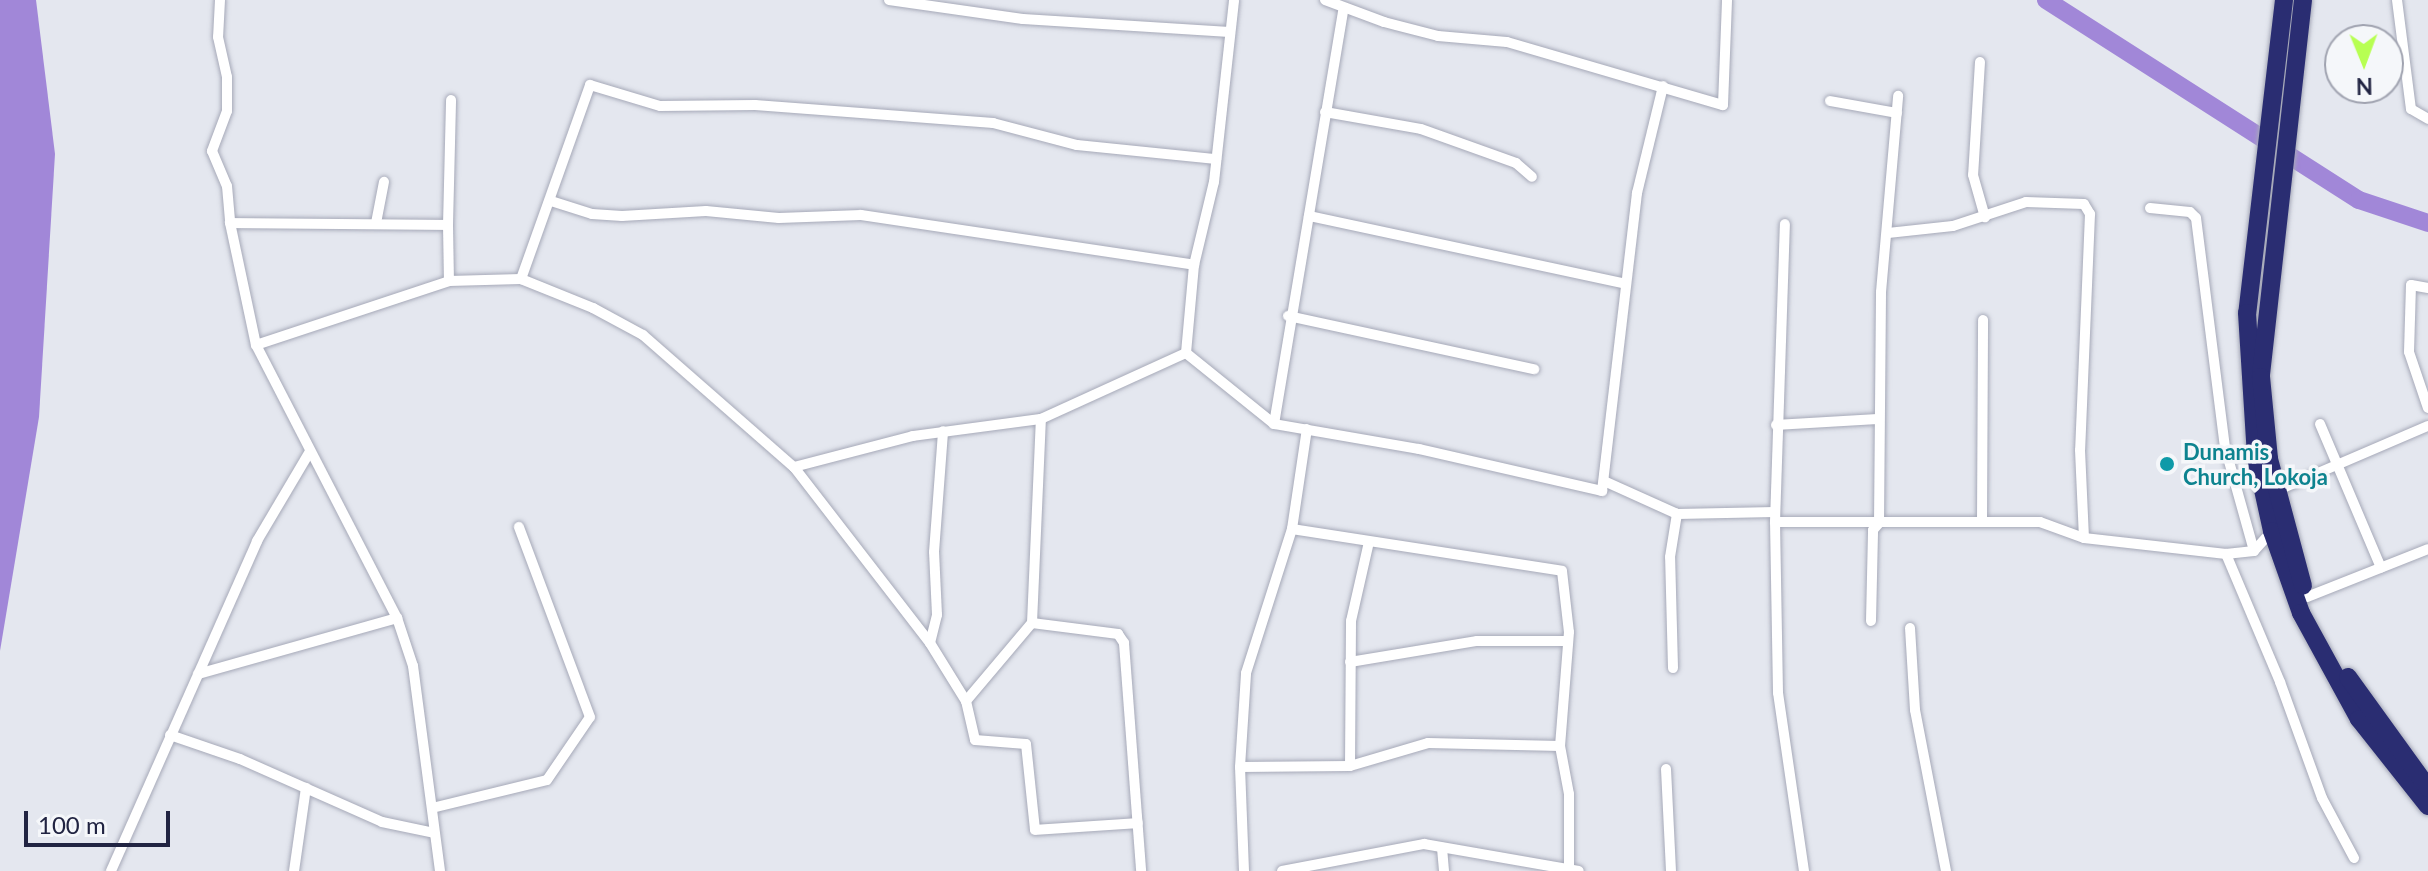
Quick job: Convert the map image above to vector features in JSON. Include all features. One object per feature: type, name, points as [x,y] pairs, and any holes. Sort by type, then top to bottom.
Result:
[{"type":"highway","points":[[2284,0],[2247,313],[2247,375],[2256,458],[2272,531],[2307,625],[2428,806]]},
{"type":"highway","points":[[2303,0],[2298,71],[2261,377],[2276,491],[2307,597],[2343,669],[2390,752],[2428,788]]},
{"type":"street","points":[[220,0],[218,37],[227,77],[227,111],[212,151],[227,186],[230,223],[256,345],[309,453],[397,618],[413,666],[440,871]]},
{"type":"street","points":[[889,0],[1023,19],[1230,32]]},
{"type":"street","points":[[1186,353],[1194,265],[1216,159],[1234,0]]},
{"type":"street","points":[[1325,0],[1343,10],[1438,36],[1507,42],[1723,105],[1727,0]]},
{"type":"street","points":[[2397,0],[2411,109],[2428,119]]},
{"type":"street","points":[[1274,424],[1288,316],[1309,216],[1343,10]]},
{"type":"street","points":[[1980,62],[1973,175],[1985,217]]},
{"type":"street","points":[[521,279],[590,85],[660,106],[755,105],[993,123],[1077,145],[1216,159]]},
{"type":"street","points":[[1186,353],[1274,424],[1602,491],[1637,193],[1663,86]]},
{"type":"street","points":[[1871,621],[1873,530],[1879,523],[1877,419],[1898,96]]},
{"type":"street","points":[[449,281],[451,100]]},
{"type":"street","points":[[1830,101],[1897,113]]},
{"type":"street","points":[[1325,112],[1421,129],[1516,163],[1532,177]]},
{"type":"street","points":[[376,223],[384,182]]},
{"type":"street","points":[[551,201],[592,214],[622,216],[706,211],[779,218],[861,215],[1194,265]]},
{"type":"street","points":[[1888,233],[1942,228],[2026,202],[2084,204],[2090,214],[2080,450],[2084,538]]},
{"type":"street","points":[[2150,208],[2190,212],[2196,218],[2225,447],[2254,551]]},
{"type":"street","points":[[1309,216],[1626,284]]},
{"type":"street","points":[[230,223],[448,225]]},
{"type":"street","points":[[1785,224],[1776,425],[1778,693],[1804,871]]},
{"type":"street","points":[[256,345],[449,281],[521,279],[557,291],[643,335],[794,467],[930,643],[966,701],[975,740],[1026,744],[1035,830],[1138,823]]},
{"type":"street","points":[[2428,288],[2411,285],[2409,352],[2428,408]]},
{"type":"street","points":[[1288,316],[1534,369]]},
{"type":"street","points":[[1982,522],[1983,320]]},
{"type":"street","points":[[794,467],[943,431],[1041,419],[1186,353]]},
{"type":"street","points":[[966,701],[1032,623],[1041,419]]},
{"type":"street","points":[[1776,425],[1877,419]]},
{"type":"street","points":[[2320,424],[2381,568]]},
{"type":"street","points":[[2276,491],[2336,462],[2428,426]]},
{"type":"street","points":[[1244,871],[1240,767],[1246,673],[1292,529],[1307,429]]},
{"type":"street","points":[[930,643],[937,615],[934,552],[943,431]]},
{"type":"street","points":[[111,871],[257,541],[309,453]]},
{"type":"street","points":[[1604,481],[1677,514],[1879,523],[2040,522],[2084,538],[2226,554],[2254,551],[2272,531]]},
{"type":"street","points":[[1673,668],[1670,557],[1677,514]]},
{"type":"street","points":[[432,808],[547,780],[590,717],[519,527]]},
{"type":"street","points":[[1282,871],[1335,865],[1424,844],[1574,870],[1569,794],[1560,746],[1568,641],[1562,571],[1292,529]]},
{"type":"street","points":[[1350,766],[1351,621],[1369,542]]},
{"type":"street","points":[[2307,597],[2428,549]]},
{"type":"street","points":[[2226,554],[2280,682],[2322,798],[2354,858]]},
{"type":"street","points":[[198,674],[397,618]]},
{"type":"street","points":[[1032,623],[1118,634],[1124,643],[1141,871]]},
{"type":"street","points":[[1910,628],[1918,735],[1946,871]]},
{"type":"street","points":[[1350,662],[1464,643],[1568,641]]},
{"type":"street","points":[[170,735],[306,788],[382,822],[434,833]]},
{"type":"street","points":[[1240,767],[1350,766],[1428,743],[1560,746]]},
{"type":"street","points":[[1666,769],[1671,871]]},
{"type":"street","points":[[294,871],[306,788]]},
{"type":"street","points":[[1442,848],[1444,871]]},
{"type":"shaded area","points":[[0,0],[36,0],[55,154],[39,417],[0,651]]},
{"type":"waterway","points":[[2046,0],[2359,200],[2428,223]]},
{"type":"place","name":"Dunamis Church, Lokoja","points":[[2167,464]]}]
